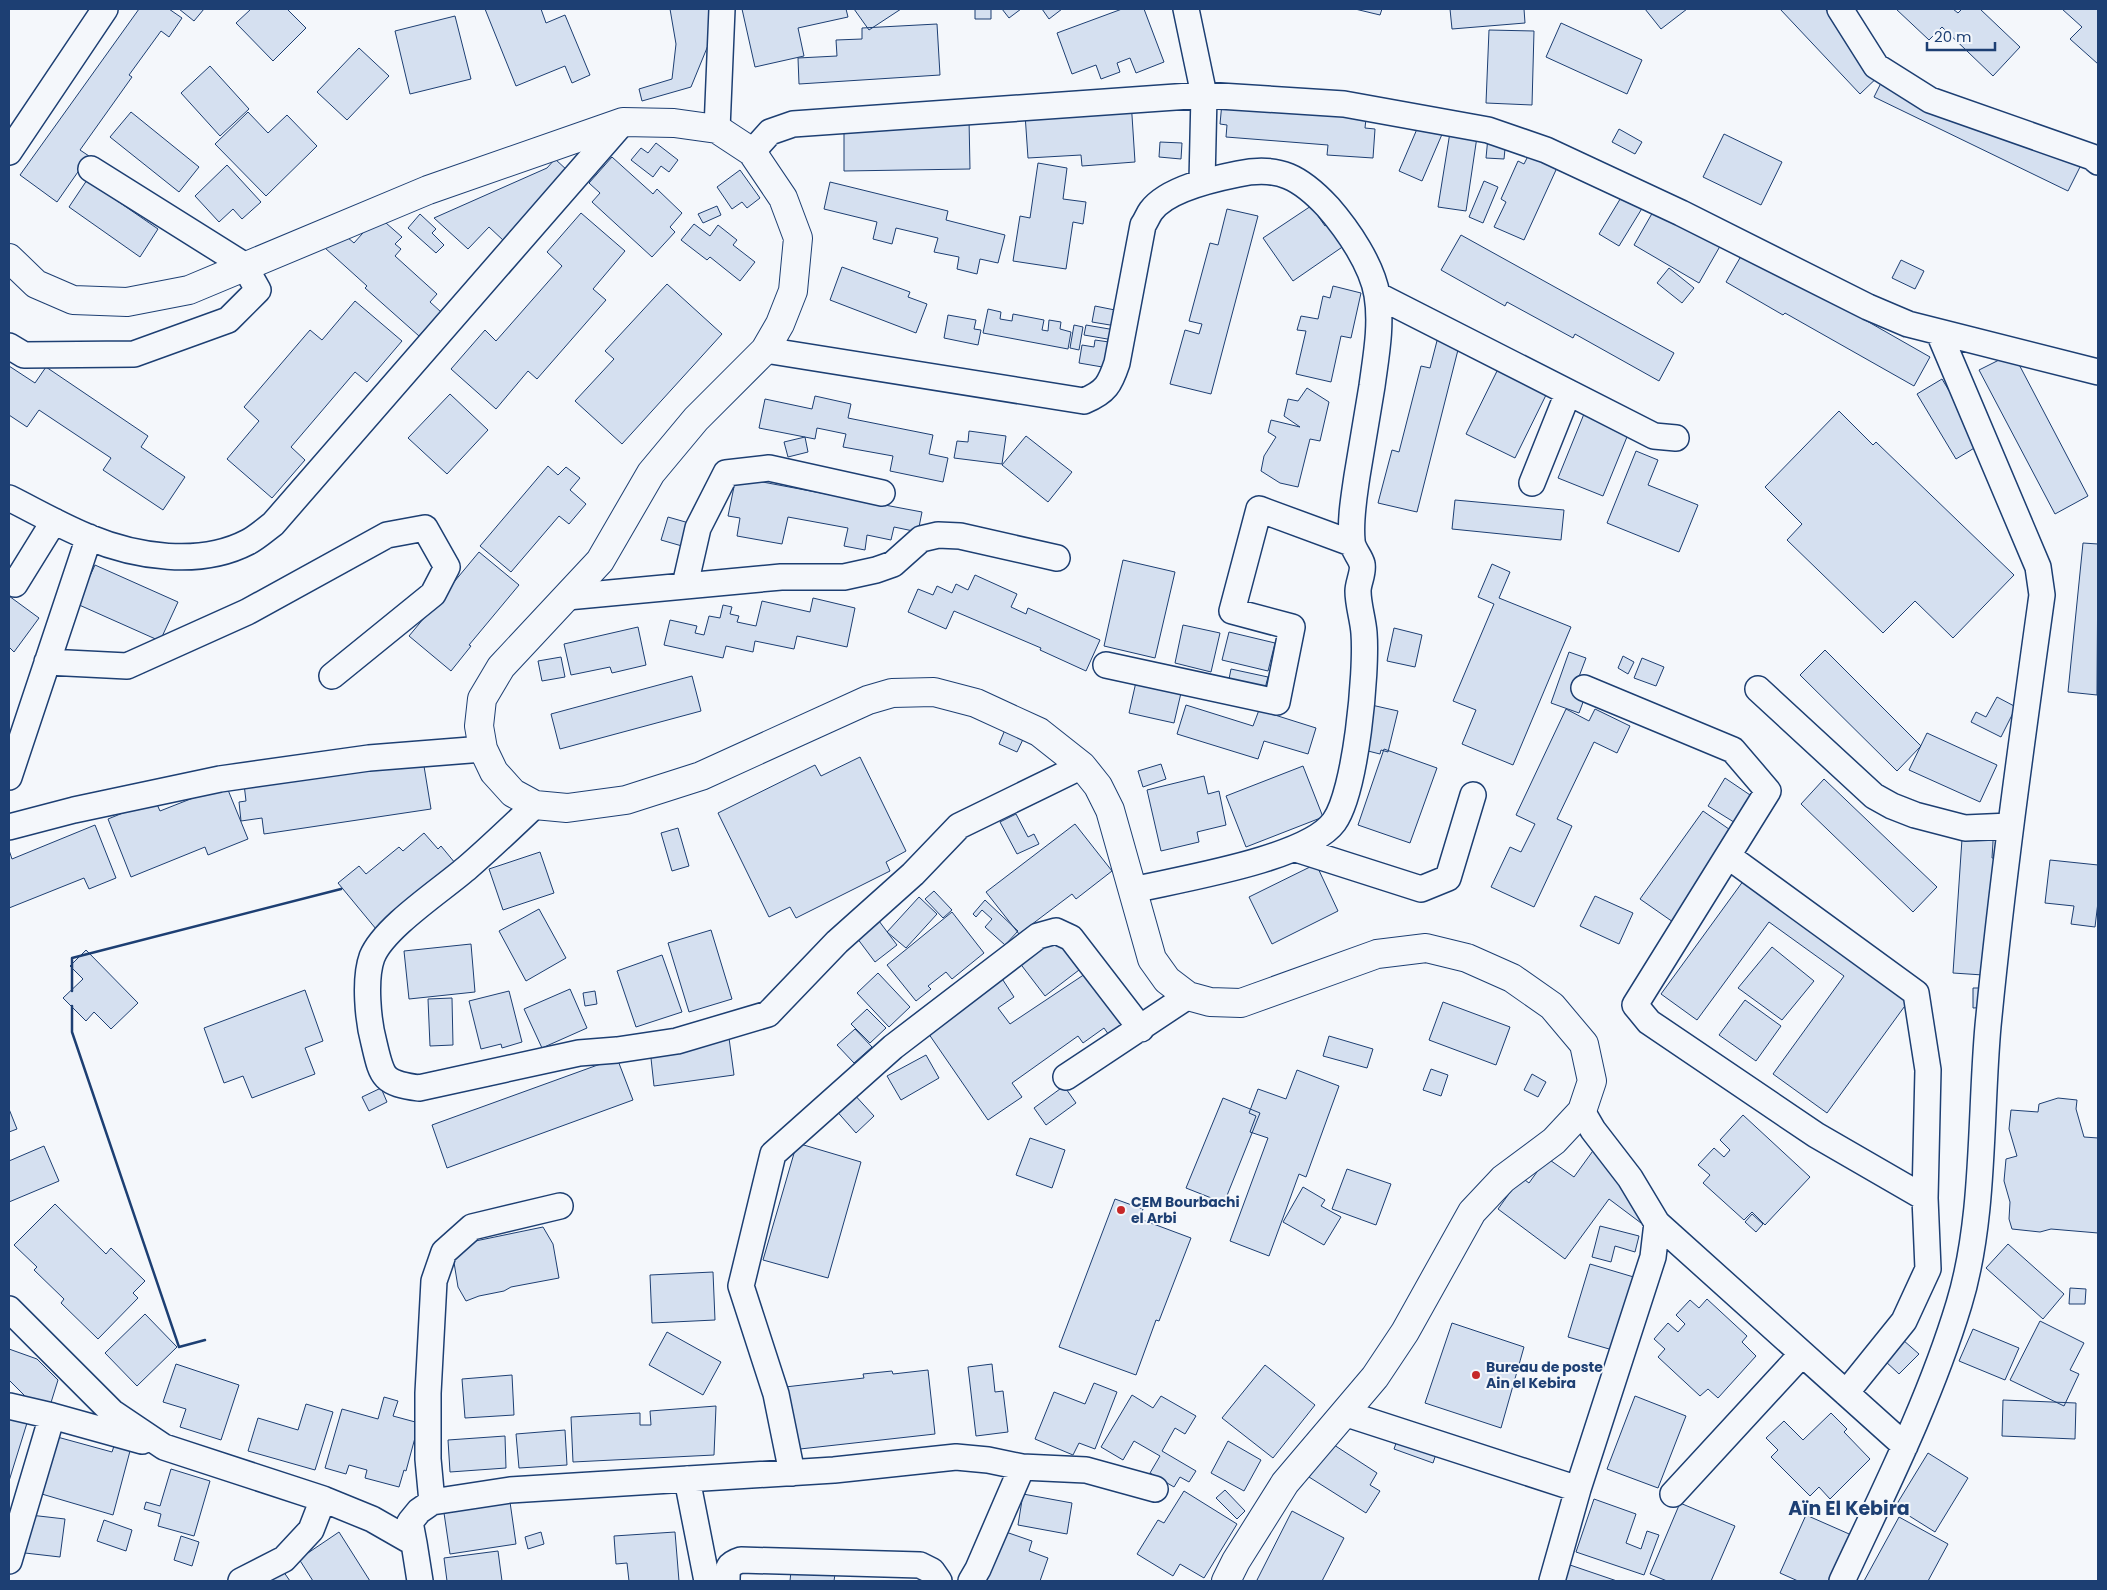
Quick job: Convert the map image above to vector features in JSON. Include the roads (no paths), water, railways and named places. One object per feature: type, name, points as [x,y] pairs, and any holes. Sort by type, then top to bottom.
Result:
[{"type":"main road","points":[[9,258],[36,284],[73,300],[128,302],[189,290],[244,265],[428,190],[623,122],[674,123],[717,129],[752,152],[783,198],[798,238],[793,290],[780,324],[765,350],[696,419],[652,473],[600,561],[501,667],[482,699],[479,726],[483,749],[494,772],[513,794],[535,805],[567,808],[626,800],[701,776],[868,700],[892,693],[934,692],[976,703],[1039,732],[1082,766],[1098,786],[1110,810],[1152,959],[1167,980],[1188,996],[1210,1002],[1241,1003],[1377,954],[1426,948],[1467,958],[1512,978],[1552,1006],[1584,1044],[1592,1081],[1582,1111],[1554,1141],[1503,1179],[1472,1212],[1405,1332],[1375,1377],[1285,1483],[1236,1561],[1226,1581]]},
{"type":"street","points":[[9,152],[106,9]]},
{"type":"street","points":[[717,129],[722,9]]},
{"type":"street","points":[[1186,9],[1204,95],[1202,182]]},
{"type":"street","points":[[1840,9],[1876,66],[1930,100],[2092,157],[2098,162]]},
{"type":"street","points":[[752,152],[770,132],[793,124],[1204,95],[1344,104],[1488,130],[1546,150],[1681,213],[1868,307],[1908,324],[2098,372]]},
{"type":"street","points":[[9,498],[88,537],[125,548],[171,557],[215,554],[248,542],[273,524],[623,122]]},
{"type":"street","points":[[9,346],[24,355],[134,354],[228,320],[258,290],[244,265],[91,169]]},
{"type":"street","points":[[765,350],[1084,401],[1097,396],[1110,384],[1117,363],[1143,225],[1152,209],[1169,197],[1202,182],[1247,172],[1275,171],[1294,177],[1312,190],[1353,238],[1372,276],[1377,295],[1379,339],[1353,507],[1352,543],[1362,565],[1358,592],[1364,633],[1364,686],[1346,797],[1335,822],[1320,837],[1296,849],[1252,862],[1133,890]]},
{"type":"street","points":[[1377,295],[1654,436],[1676,438]]},
{"type":"street","points":[[1842,1581],[1905,1446],[1945,1344],[1959,1303],[1968,1263],[1976,1210],[1988,1026],[2010,826],[2042,595],[2038,566],[1939,333]]},
{"type":"street","points":[[1532,483],[1568,393]]},
{"type":"street","points":[[685,585],[698,528],[726,473],[769,468],[882,493]]},
{"type":"street","points":[[1106,665],[1277,702],[1292,626],[1232,611],[1259,509],[1352,543]]},
{"type":"street","points":[[9,581],[15,584],[54,520]]},
{"type":"street","points":[[47,662],[127,666],[247,612],[387,535],[426,528],[447,567],[433,594],[332,676]]},
{"type":"street","points":[[567,598],[781,577],[844,577],[893,564],[921,540],[938,535],[960,536],[1057,558]]},
{"type":"street","points":[[9,777],[88,537]]},
{"type":"street","points":[[1584,688],[1732,750],[1768,791],[1636,1005],[1649,1022],[1816,1135],[1925,1198]]},
{"type":"street","points":[[1758,689],[1874,796],[1892,806],[1915,815],[1964,828],[2010,826]]},
{"type":"street","points":[[9,827],[74,810],[220,779],[369,758],[483,749]]},
{"type":"street","points":[[535,805],[469,867],[386,935],[373,956],[368,972],[370,1030],[380,1069],[389,1081],[400,1086],[419,1088],[579,1053],[677,1042],[768,1014],[838,942],[913,874],[959,826],[1082,766]]},
{"type":"street","points":[[1296,849],[1421,889],[1448,878],[1473,794]]},
{"type":"street","points":[[1728,856],[1916,993],[1928,1070],[1925,1198],[1928,1269],[1904,1321],[1846,1393]]},
{"type":"street","points":[[792,1473],[776,1394],[740,1286],[773,1154],[893,1047],[1038,936],[1056,931],[1071,938],[1141,1028]]},
{"type":"street","points":[[1066,1077],[1188,996]]},
{"type":"street","points":[[1582,1111],[1593,1130],[1630,1178],[1657,1224],[1905,1446]]},
{"type":"street","points":[[432,1502],[428,1459],[428,1393],[434,1281],[444,1252],[472,1227],[560,1206]]},
{"type":"street","points":[[1552,1581],[1578,1488],[1653,1257],[1657,1224]]},
{"type":"street","points":[[9,1309],[112,1412],[164,1447]]},
{"type":"street","points":[[1673,1494],[1802,1354]]},
{"type":"street","points":[[9,1406],[164,1447],[323,1499],[372,1519],[414,1542]]},
{"type":"street","points":[[1344,1413],[1578,1488]]},
{"type":"street","points":[[9,1561],[52,1416]]},
{"type":"street","points":[[420,1581],[410,1522],[419,1511],[432,1502],[510,1490],[792,1473],[956,1457],[988,1460],[1022,1467],[1086,1470],[1155,1489]]},
{"type":"street","points":[[971,1581],[1022,1467]]},
{"type":"street","points":[[687,1479],[707,1581]]},
{"type":"street","points":[[241,1581],[284,1559],[311,1530],[323,1499]]},
{"type":"street","points":[[727,1581],[727,1569],[732,1563],[741,1560],[920,1565],[932,1571],[939,1581]]},
{"type":"place","name":"CEM Bourbachi el Arbi","points":[[1121,1210]]},
{"type":"place","name":"Bureau de poste Ain el Kebira","points":[[1476,1375]]},
{"type":"district","name":"Aïn El Kebira","points":[[1849,1508]]}]
